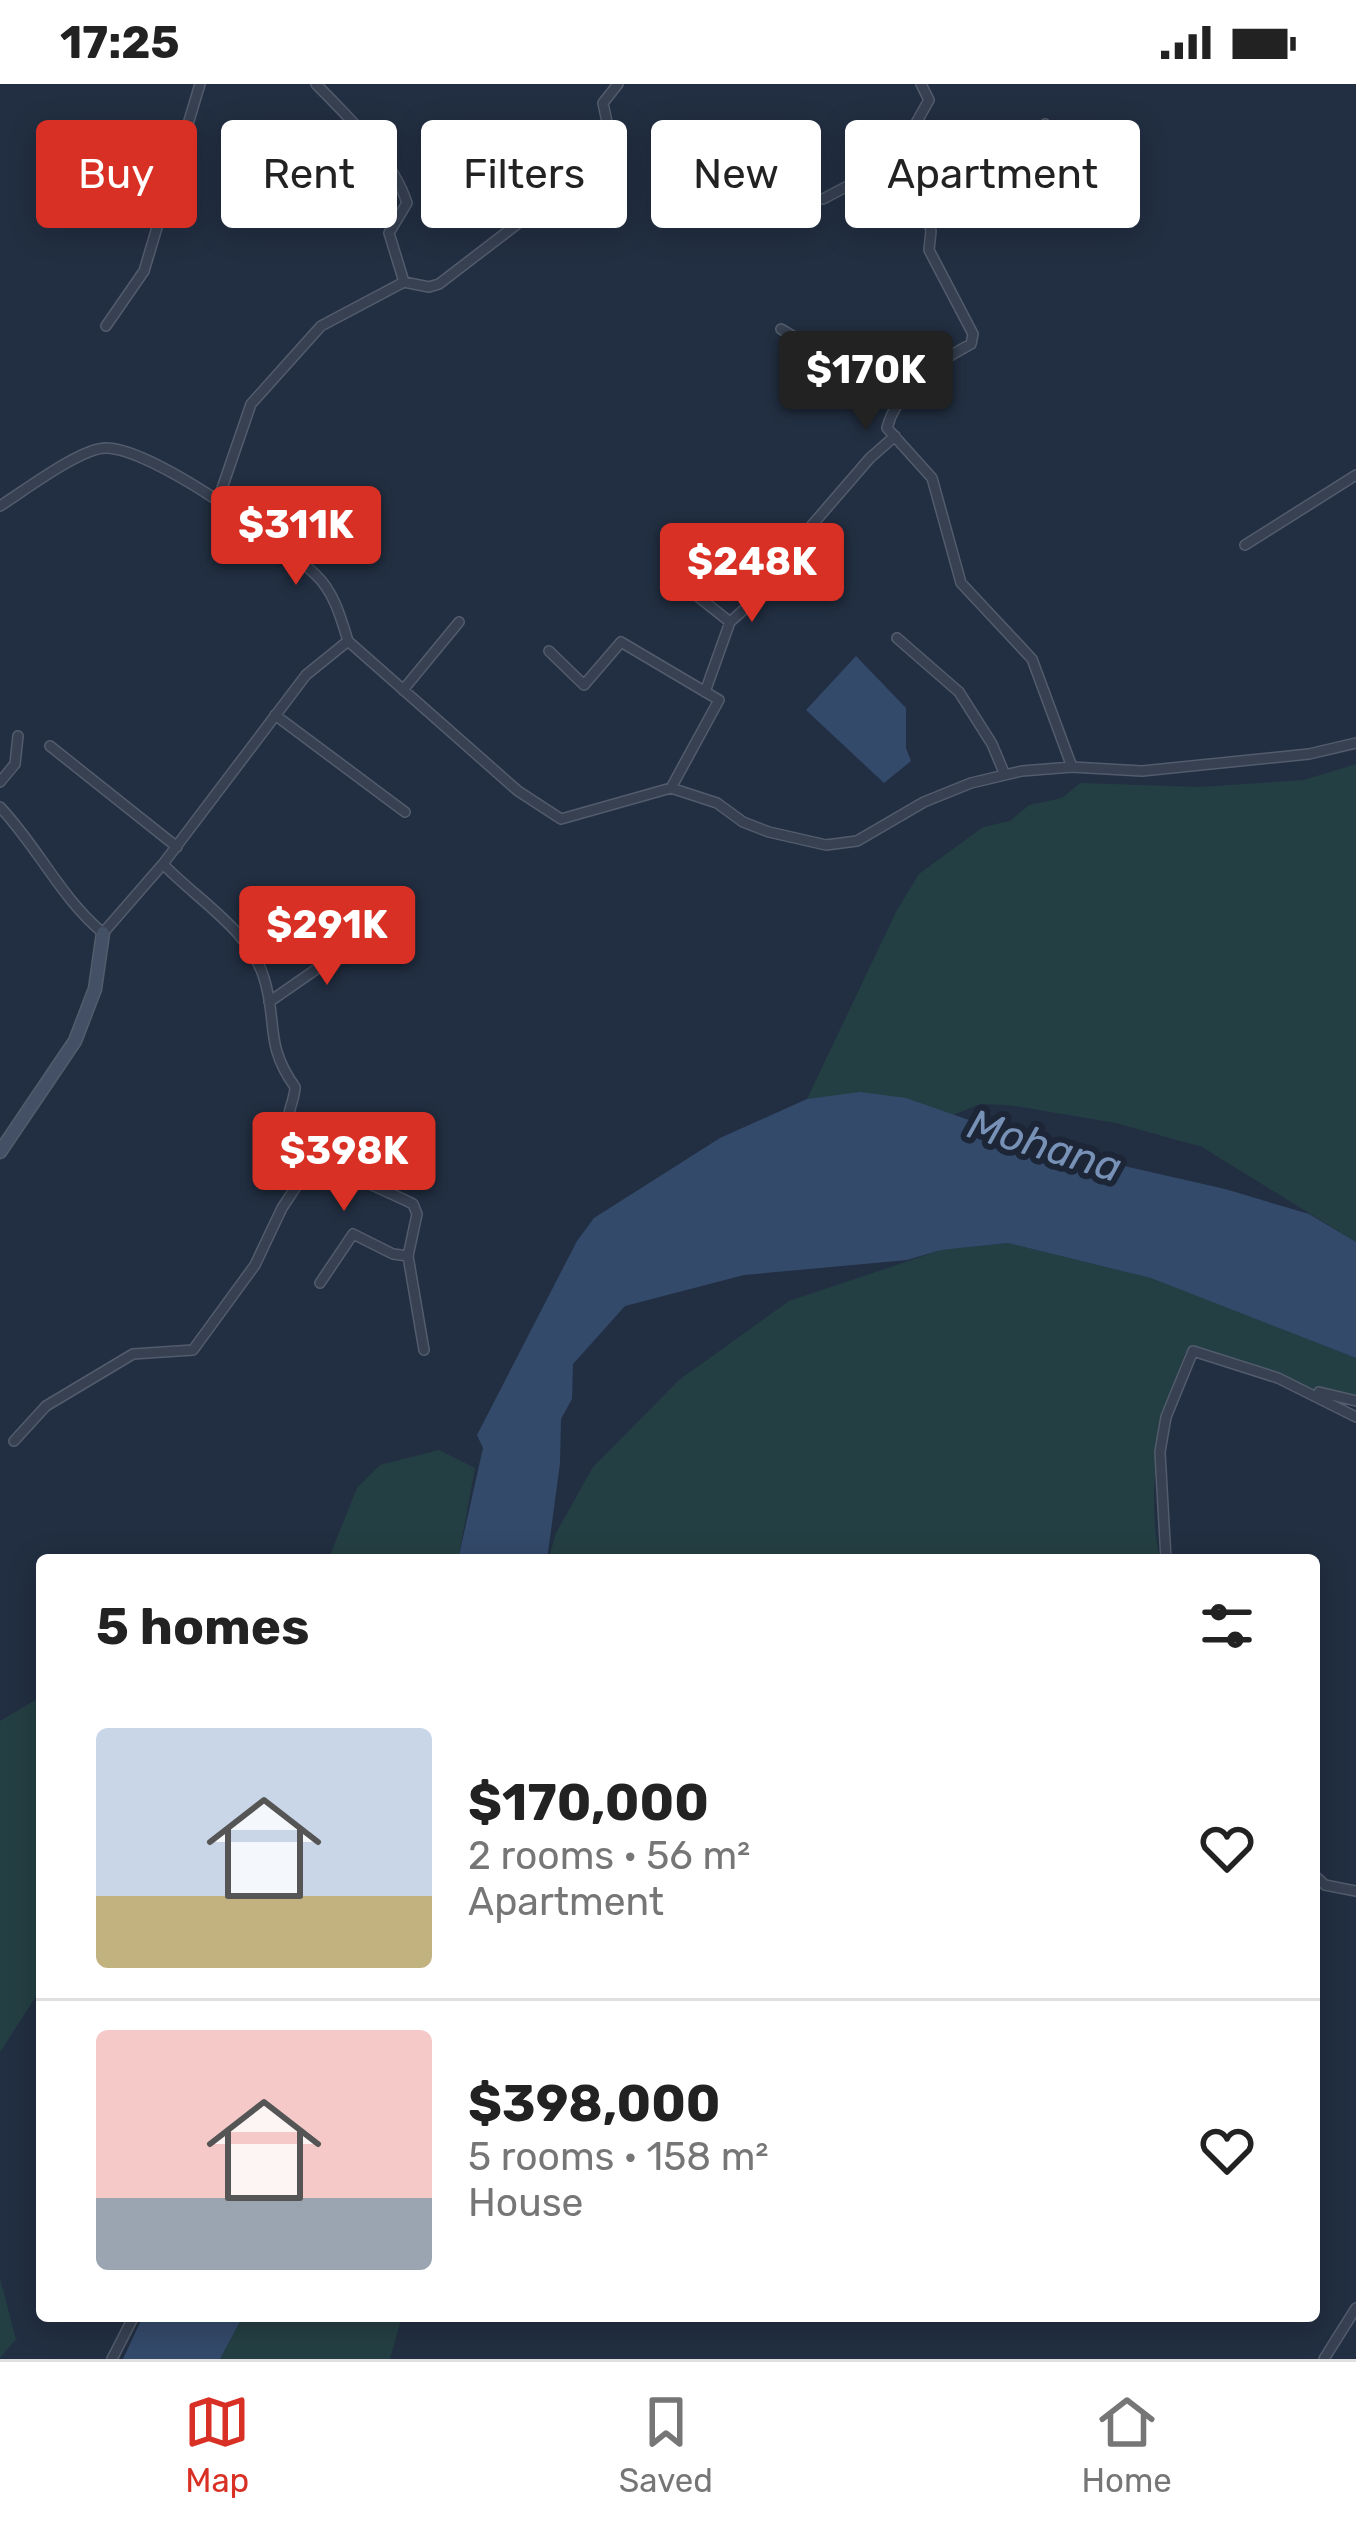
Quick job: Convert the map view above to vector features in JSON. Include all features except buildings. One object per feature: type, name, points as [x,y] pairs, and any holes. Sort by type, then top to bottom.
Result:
[{"type":"main road","points":[[0,1152],[75,1041],[95,989],[103,933]]},
{"type":"street","points":[[106,326],[143,271],[200,84]]},
{"type":"street","points":[[316,84],[389,169],[404,194],[407,203],[389,233],[404,282]]},
{"type":"street","points":[[218,500],[251,404],[321,326],[404,282],[439,284],[619,146],[603,103],[618,84]]},
{"type":"street","points":[[918,120],[929,100],[921,84]]},
{"type":"street","points":[[823,199],[845,187]]},
{"type":"street","points":[[930,228],[929,250],[973,334],[971,344],[933,364],[896,406],[887,428],[932,478],[961,583],[1032,659],[1072,767]]},
{"type":"street","points":[[782,328],[896,406]]},
{"type":"street","points":[[705,692],[730,622],[870,458],[895,436]]},
{"type":"street","points":[[0,506],[100,448],[127,451],[218,500],[319,577],[338,608],[348,641],[518,790],[561,819],[671,788],[717,803],[743,822],[769,832],[826,845],[857,842],[924,802],[1005,775],[1072,767],[1142,771],[1309,754],[1356,743]]},
{"type":"street","points":[[1245,545],[1356,475]]},
{"type":"street","points":[[686,587],[730,622]]},
{"type":"street","points":[[403,690],[459,622]]},
{"type":"street","points":[[897,638],[959,692],[992,744],[1005,775]]},
{"type":"street","points":[[0,807],[25,833],[78,912],[103,933],[177,847],[306,675],[348,641]]},
{"type":"street","points":[[549,651],[584,685],[621,642],[719,700],[671,788]]},
{"type":"street","points":[[275,715],[405,812]]},
{"type":"street","points":[[0,782],[15,764],[18,736]]},
{"type":"street","points":[[50,746],[177,847]]},
{"type":"street","points":[[163,864],[241,939],[263,973],[275,1055],[295,1087],[287,1122],[295,1138],[365,1184],[413,1204],[417,1214],[408,1256],[424,1350]]},
{"type":"street","points":[[269,1002],[356,935]]},
{"type":"street","points":[[14,1441],[46,1406],[133,1354],[193,1350],[255,1265],[282,1208],[313,1161],[312,1152]]},
{"type":"street","points":[[320,1282],[353,1234],[393,1254],[408,1256]]},
{"type":"street","points":[[1166,1554],[1160,1452],[1166,1417],[1193,1351],[1278,1378],[1356,1417]]},
{"type":"street","points":[[1314,1394],[1356,1401]]},
{"type":"street","points":[[1320,1881],[1356,1891]]},
{"type":"street","points":[[1324,2359],[1356,2308]]},
{"type":"street","points":[[112,2359],[131,2322]]},
{"type":"green space","points":[[1356,764],[1356,1242],[1202,1147],[1116,1123],[1008,1105],[980,1104],[953,1115],[881,1097],[807,1099],[897,910],[919,874],[983,827],[1010,821],[1029,805],[1062,798],[1080,783],[1200,787],[1304,780]]},
{"type":"green space","points":[[1008,1243],[1152,1278],[1356,1358],[1356,1398],[1311,1390],[1196,1349],[1185,1353],[1158,1455],[1154,1507],[1159,1554],[550,1554],[556,1533],[593,1467],[679,1380],[789,1301],[941,1250]]},
{"type":"green space","points":[[439,1450],[475,1468],[459,1554],[330,1554],[357,1488],[380,1465]]},
{"type":"green space","points":[[36,1700],[36,1996],[0,2052],[0,1721]]},
{"type":"green space","points":[[0,2279],[16,2339],[0,2358]]},
{"type":"green space","points":[[240,2322],[400,2322],[390,2359],[220,2359]]},
{"type":"water","points":[[856,656],[906,708],[906,748],[911,761],[884,783],[806,710]]},
{"type":"water","points":[[860,1092],[906,1098],[1054,1150],[1225,1189],[1309,1214],[1356,1242],[1356,1358],[1151,1278],[1008,1243],[941,1250],[907,1260],[744,1275],[625,1306],[573,1364],[572,1399],[561,1419],[548,1554],[459,1554],[483,1448],[477,1435],[577,1241],[594,1218],[720,1138],[807,1099]]},
{"type":"water","points":[[140,2322],[240,2322],[220,2359],[123,2359]]},
{"type":"water label","name":"Mohana","points":[[1045,1145]]}]
